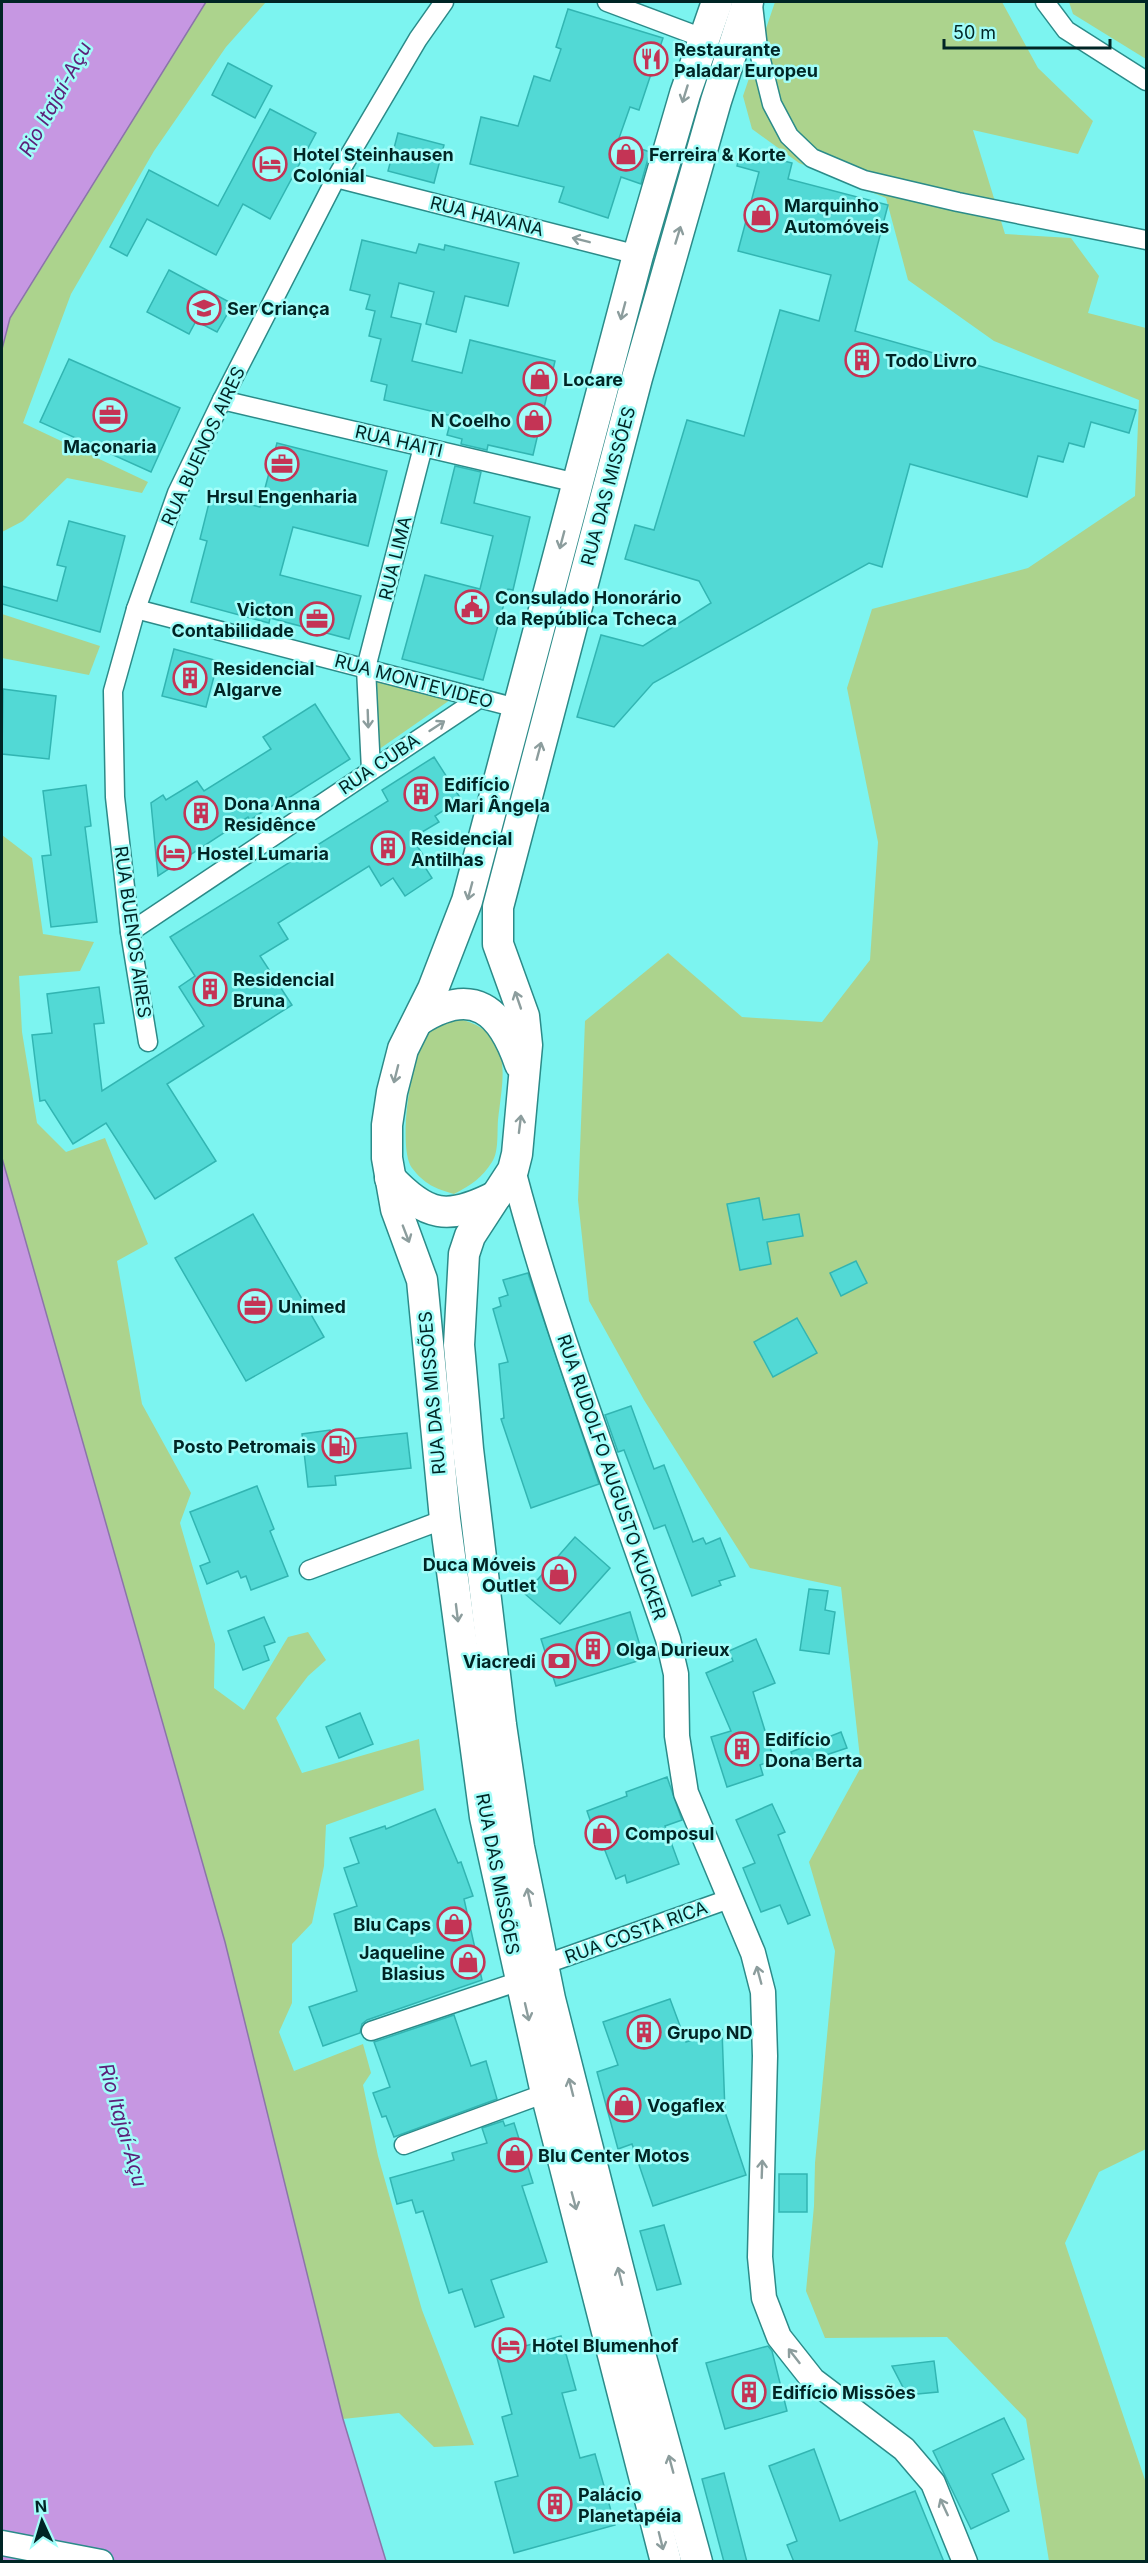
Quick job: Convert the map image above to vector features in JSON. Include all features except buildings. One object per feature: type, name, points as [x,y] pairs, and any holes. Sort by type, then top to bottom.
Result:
[{"type":"main road","name":"RUA DAS MISSÕES","points":[[419,1020],[467,901],[638,255],[703,38],[717,2]]},
{"type":"main road","name":"RUA DAS MISSÕES","points":[[525,1078],[527,1045],[524,1016],[498,944],[498,907],[662,291],[716,101],[750,2]]},
{"type":"main road","points":[[638,255],[651,268],[662,291]]},
{"type":"main road","points":[[454,1004],[471,1005],[488,1012],[502,1023],[525,1078],[506,1182],[477,1205],[454,1211],[434,1211],[409,1198],[390,1178],[387,1125],[392,1092],[403,1049],[419,1020],[437,1009],[454,1004]]},
{"type":"main road","name":"RUA DAS MISSÕES","points":[[390,1178],[396,1209],[422,1280],[445,1520],[485,1817],[615,2258],[697,2562]]},
{"type":"main road","name":"RUA DAS MISSÕES","points":[[506,1182],[477,1222],[464,1254],[459,1344],[468,1449],[502,1735],[517,1837],[546,2093],[666,2562]]},
{"type":"street","name":"RUA BUENOS AIRES","points":[[148,1042],[130,932],[115,797],[113,691],[136,609],[177,493],[222,400],[336,178],[418,39],[444,2]]},
{"type":"street","points":[[607,2],[703,38]]},
{"type":"street","points":[[750,2],[758,48],[772,104],[789,136],[812,158],[864,180],[958,202],[1146,240]]},
{"type":"street","points":[[1045,2],[1066,30],[1146,81]]},
{"type":"street","name":"RUA HAVANA","points":[[336,178],[638,255]]},
{"type":"street","name":"RUA HAITI","points":[[222,400],[577,483]]},
{"type":"street","name":"RUA LIMA","points":[[370,770],[366,668],[423,447]]},
{"type":"street","name":"RUA MONTEVIDEO","points":[[136,609],[518,708]]},
{"type":"street","name":"RUA CUBA","points":[[130,932],[480,698]]},
{"type":"street","name":"RUA RUDOLFO AUGUSTO KUCKER","points":[[506,1182],[528,1227],[581,1394],[668,1639],[676,1674],[677,1736],[686,1793],[753,1953],[763,1992],[765,2056],[760,2257],[764,2298],[779,2337],[813,2380],[904,2448],[933,2483],[965,2562]]},
{"type":"street","points":[[309,1570],[445,1520]]},
{"type":"street","name":"RUA COSTA RICA","points":[[371,2031],[729,1899]]},
{"type":"street","points":[[404,2145],[546,2093]]},
{"type":"street","points":[[2,2543],[101,2562]]},
{"type":"green space","points":[[206,2],[266,2],[226,47],[154,151],[71,294],[23,423],[148,482],[142,493],[67,478],[23,521],[2,532],[2,349],[10,318]]},
{"type":"green space","points":[[775,2],[1002,2],[1038,68],[1093,121],[1078,154],[973,130],[1005,234],[1071,238],[1099,276],[1088,313],[1146,328],[1146,2149],[1099,2172],[1065,2243],[1146,2483],[1146,2561],[1049,2561],[1026,2419],[947,2337],[825,2338],[806,2291],[814,2206],[815,2163],[835,1951],[809,1862],[861,1767],[841,1587],[750,1568],[644,1400],[589,1301],[578,1200],[585,1021],[668,953],[742,1017],[822,1022],[870,960],[878,842],[847,688],[872,609],[1028,568],[1135,496],[1139,400],[994,341],[908,280],[886,198],[799,163],[752,129],[743,96]]},
{"type":"green space","points":[[1069,2],[1146,2],[1146,59],[1073,14]]},
{"type":"green space","points":[[2,614],[100,646],[89,675],[2,658]]},
{"type":"green space","points":[[377,678],[450,700],[378,750]]},
{"type":"green space","points":[[2,835],[32,858],[43,934],[94,942],[80,971],[19,976],[22,1032],[37,1123],[66,1152],[105,1138],[148,1244],[117,1261],[142,1404],[191,1493],[180,1523],[215,1644],[214,1688],[244,1710],[288,1637],[308,1632],[326,1660],[308,1676],[276,1718],[302,1773],[419,1739],[424,1790],[326,1825],[324,1866],[312,1923],[292,1944],[292,2003],[279,2032],[294,2071],[363,2044],[371,2073],[363,2085],[378,2156],[422,2310],[474,2445],[434,2447],[399,2413],[343,2419],[225,1942],[2,1158]]},
{"type":"green space","points":[[459,1019],[489,1034],[497,1045],[503,1072],[497,1147],[494,1158],[480,1177],[454,1194],[431,1185],[412,1168],[408,1157],[406,1122],[411,1080],[421,1045],[434,1028]]},
{"type":"water","name":"Rio Itajaí-Açu","points":[[2,2],[206,2],[10,318],[2,349]]},
{"type":"water","name":"Rio Itajaí-Açu","points":[[2,1158],[225,1942],[343,2419],[386,2561],[2,2561]]},
{"type":"place","name":"Restaurante Paladar Europeu","points":[[651,59]]},
{"type":"place","name":"Ferreira & Korte","points":[[626,154]]},
{"type":"place","name":"Hotel Steinhausen Colonial","points":[[270,164]]},
{"type":"place","name":"Marquinho Automóveis","points":[[761,215]]},
{"type":"place","name":"Ser Criança","points":[[204,308]]},
{"type":"place","name":"Todo Livro","points":[[862,360]]},
{"type":"place","name":"Locare","points":[[540,379]]},
{"type":"place","name":"Maçonaria","points":[[110,415]]},
{"type":"place","name":"N Coelho","points":[[534,420]]},
{"type":"place","name":"Hrsul Engenharia","points":[[282,464]]},
{"type":"place","name":"Consulado Honorário da República Tcheca","points":[[472,607]]},
{"type":"place","name":"Victon Contabilidade","points":[[317,619]]},
{"type":"place","name":"Residencial Algarve","points":[[190,678]]},
{"type":"place","name":"Edifício Mari Ângela","points":[[421,794]]},
{"type":"place","name":"Dona Anna Residênce","points":[[201,813]]},
{"type":"place","name":"Residencial Antilhas","points":[[388,848]]},
{"type":"place","name":"Hostel Lumaria","points":[[174,853]]},
{"type":"place","name":"Residencial Bruna","points":[[210,989]]},
{"type":"place","name":"Unimed","points":[[255,1306]]},
{"type":"place","name":"Posto Petromais","points":[[339,1446]]},
{"type":"place","name":"Duca Móveis Outlet","points":[[559,1574]]},
{"type":"place","name":"Olga Durieux","points":[[593,1649]]},
{"type":"place","name":"Viacredi","points":[[559,1661]]},
{"type":"place","name":"Edifício Dona Berta","points":[[742,1749]]},
{"type":"place","name":"Composul","points":[[602,1833]]},
{"type":"place","name":"Blu Caps","points":[[454,1924]]},
{"type":"place","name":"Jaqueline Blasius","points":[[468,1962]]},
{"type":"place","name":"Grupo ND","points":[[644,2032]]},
{"type":"place","name":"Vogaflex","points":[[624,2105]]},
{"type":"place","name":"Blu Center Motos","points":[[515,2155]]},
{"type":"place","name":"Hotel Blumenhof","points":[[509,2345]]},
{"type":"place","name":"Edifício Missões","points":[[749,2392]]},
{"type":"place","name":"Palácio Planetapéia","points":[[555,2504]]}]
